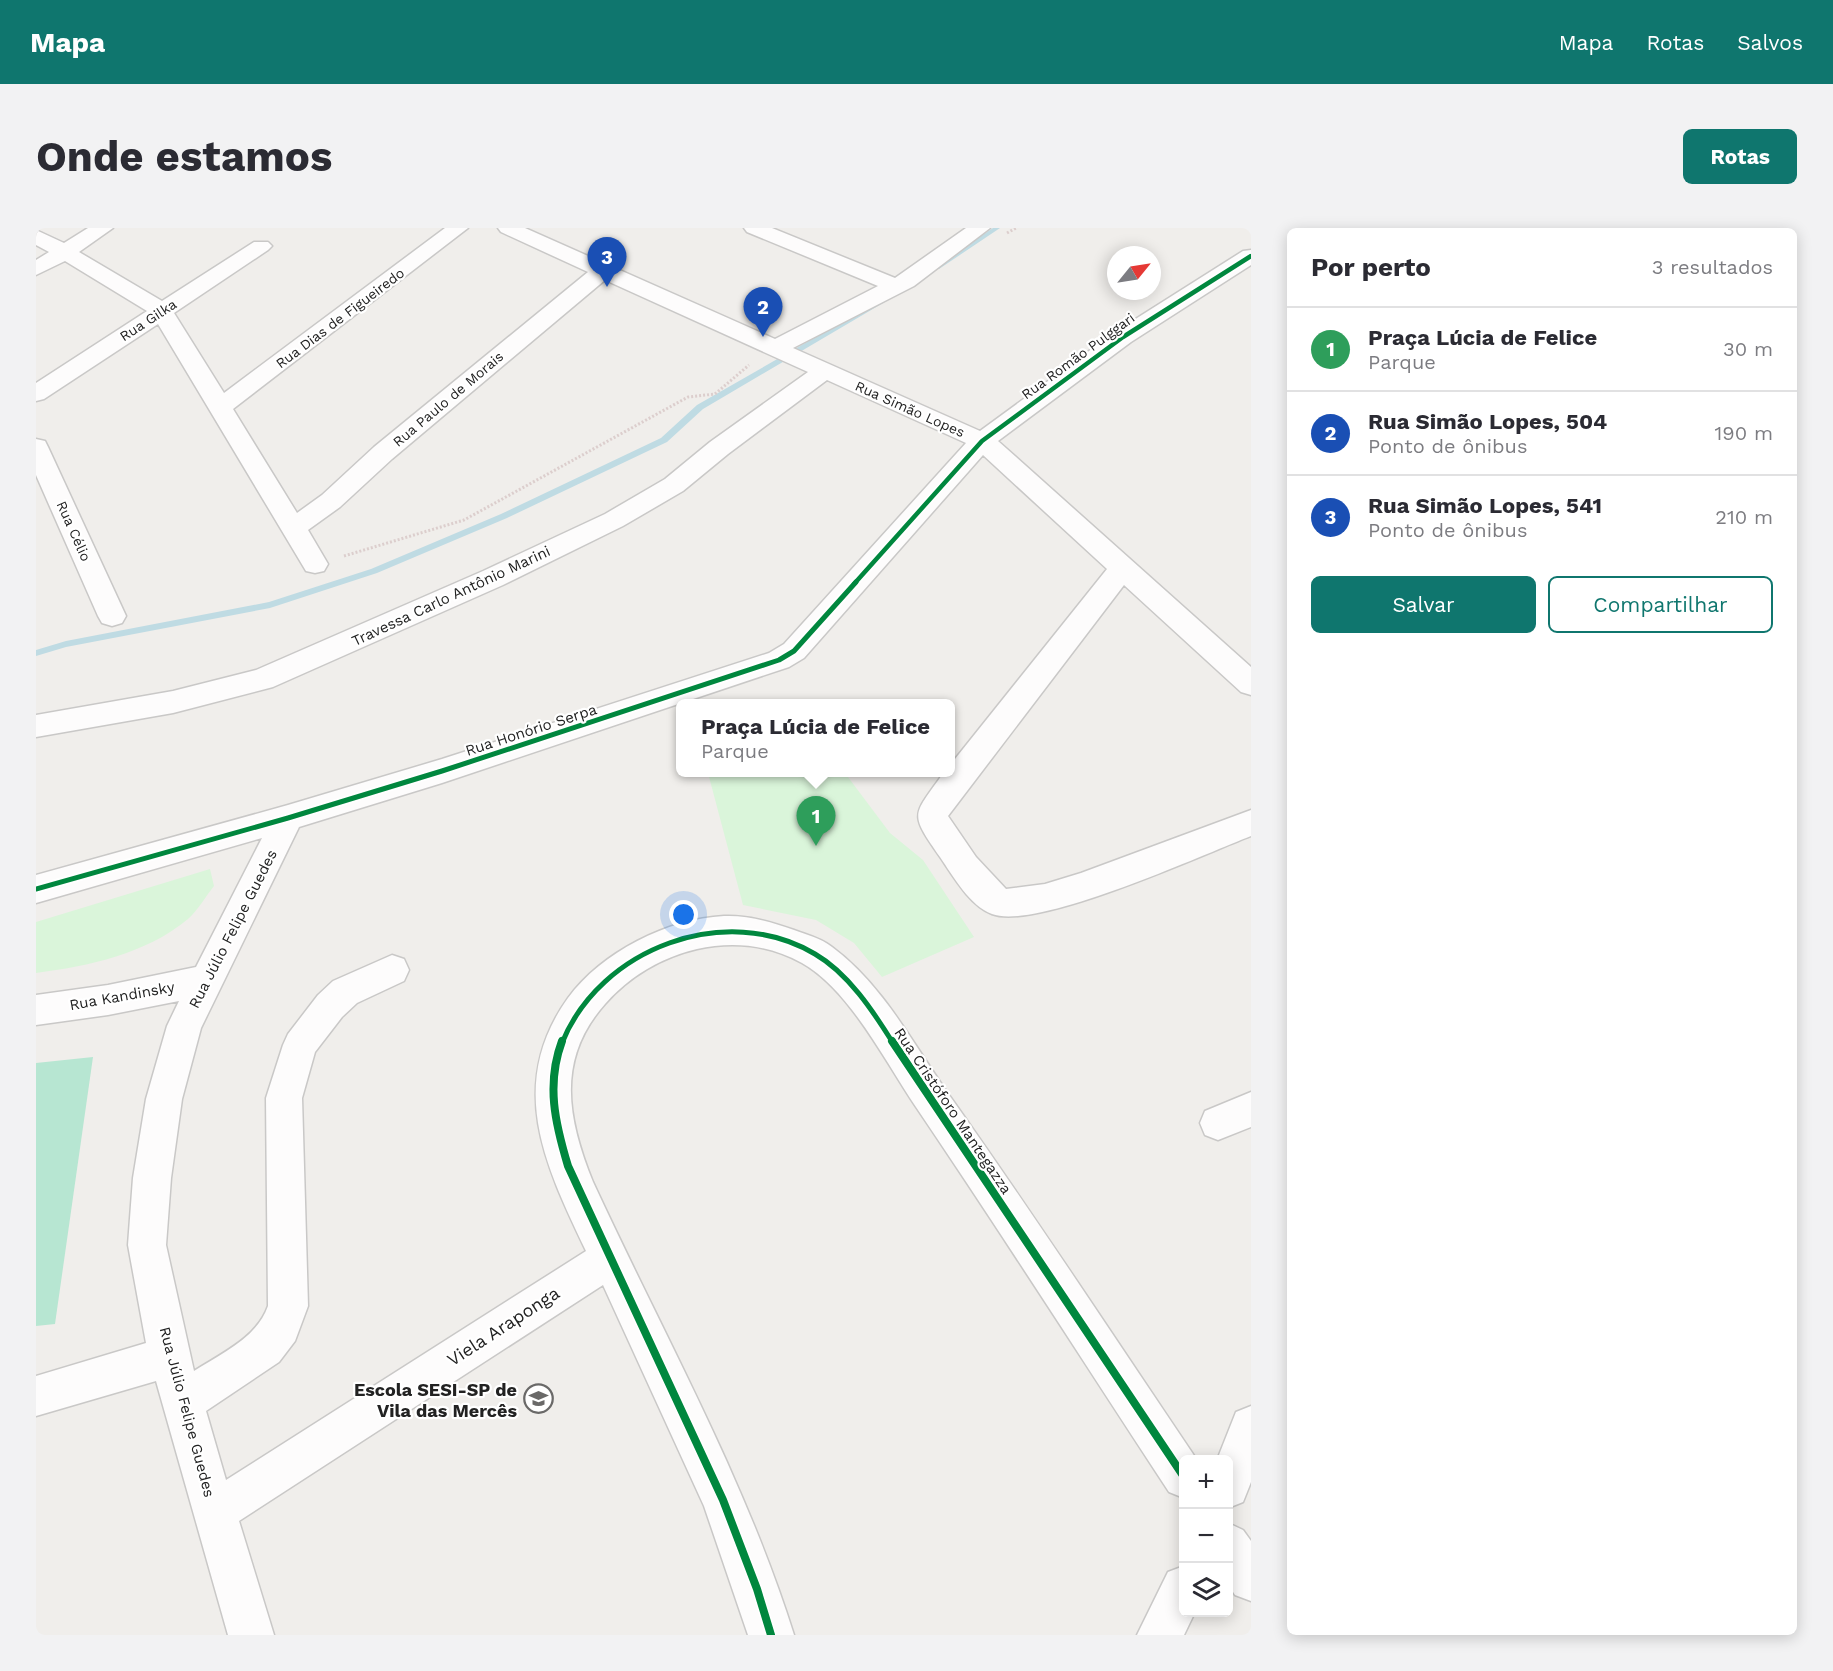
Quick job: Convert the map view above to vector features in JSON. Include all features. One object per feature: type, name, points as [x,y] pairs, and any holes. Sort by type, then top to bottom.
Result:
[{"type":"street","points":[[36,269],[103,228]]},
{"type":"street","name":"Rua Dias de Figueiredo","points":[[221,408],[458,228]]},
{"type":"street","name":"Rua Simão Lopes","points":[[508,228],[982,441],[1251,684]]},
{"type":"street","points":[[754,228],[894,285]]},
{"type":"street","points":[[772,348],[906,280],[980,228]]},
{"type":"street","points":[[36,236],[146,299],[162,311],[315,564]]},
{"type":"street","name":"Rua Gilka","points":[[36,394],[261,246]]},
{"type":"street","name":"Rua Romão Pulggari","points":[[982,441],[1123,337],[1251,256]]},
{"type":"street","name":"Rua Paulo de Morais","points":[[293,528],[338,495],[383,453],[603,270]]},
{"type":"street","name":"Travessa Carlo Antônio Marini","points":[[36,726],[173,702],[263,679],[472,587],[614,520],[674,485],[811,366]]},
{"type":"street","name":"Rua Honório Serpa","points":[[36,889],[288,818],[442,771],[779,660],[794,651],[982,441]]},
{"type":"street","name":"Rua Célio","points":[[36,447],[112,616]]},
{"type":"street","points":[[1123,567],[955,781],[932,814],[933,822],[983,887],[994,899],[1008,905],[1030,902],[1067,891],[1251,823]]},
{"type":"street","name":"Rua Júlio Felipe Guedes","points":[[251,1635],[169,1358],[147,1245],[152,1178],[164,1099],[184,1026],[288,818]]},
{"type":"street","name":"Rua Cristóforo Mantegazza","points":[[771,1635],[720,1492],[565,1162],[552,1088],[561,1037],[593,993],[614,973],[645,953],[685,937],[721,928],[764,931],[819,955],[861,998],[946,1120],[1179,1470]]},
{"type":"street","points":[[182,1403],[266,1348],[281,1327],[288,1306],[284,1098],[300,1045],[330,1006],[345,992],[392,970]]},
{"type":"street","name":"Rua Kandinsky","points":[[36,1010],[108,1000],[207,980]]},
{"type":"street","points":[[1218,1123],[1251,1109]]},
{"type":"street","name":"Viela Araponga","points":[[215,1512],[610,1258]]},
{"type":"street","points":[[36,1396],[169,1358]]},
{"type":"street","points":[[1233,1474],[1251,1427]]},
{"type":"street","points":[[1233,1552],[1251,1579]]},
{"type":"street","points":[[1160,1635],[1179,1598]]},
{"type":"path","points":[[315,564],[464,520],[688,397],[697,399],[718,394],[772,348]]},
{"type":"green space","points":[[709,777],[848,777],[890,833],[923,860],[974,937],[882,977],[854,943],[816,920],[743,905]]},
{"type":"green space","points":[[210,869],[214,886],[192,915],[172,931],[135,950],[116,956],[76,967],[36,973],[36,922]]},
{"type":"green space","points":[[93,1057],[55,1324],[36,1326],[36,1063]]},
{"type":"waterway","points":[[937,268],[997,228]]},
{"type":"waterway","points":[[36,653],[66,644],[270,605],[374,571],[504,516],[664,440],[700,407],[898,292]]},
{"type":"cycle path","points":[[36,889],[288,818],[442,771],[779,660],[794,651],[982,441],[1123,337],[1251,256]]},
{"type":"cycle path","points":[[771,1635],[741,1544],[704,1456],[577,1190],[560,1141],[555,1116],[553,1073],[563,1039],[571,1023],[581,1007],[606,980],[639,957],[660,947],[702,933],[724,930],[745,931],[768,935],[805,949],[816,954],[834,968],[878,1020],[993,1188],[1179,1469]]},
{"type":"place","name":"Rua Simão Lopes, 541","points":[[607,287]]},
{"type":"place","name":"Rua Simão Lopes, 504","points":[[763,337]]},
{"type":"place","name":"Praça Lúcia de Felice","points":[[816,846]]},
{"type":"place","name":"Escola SESI-SP de Vila das Mercês","points":[[538,1399]]}]
